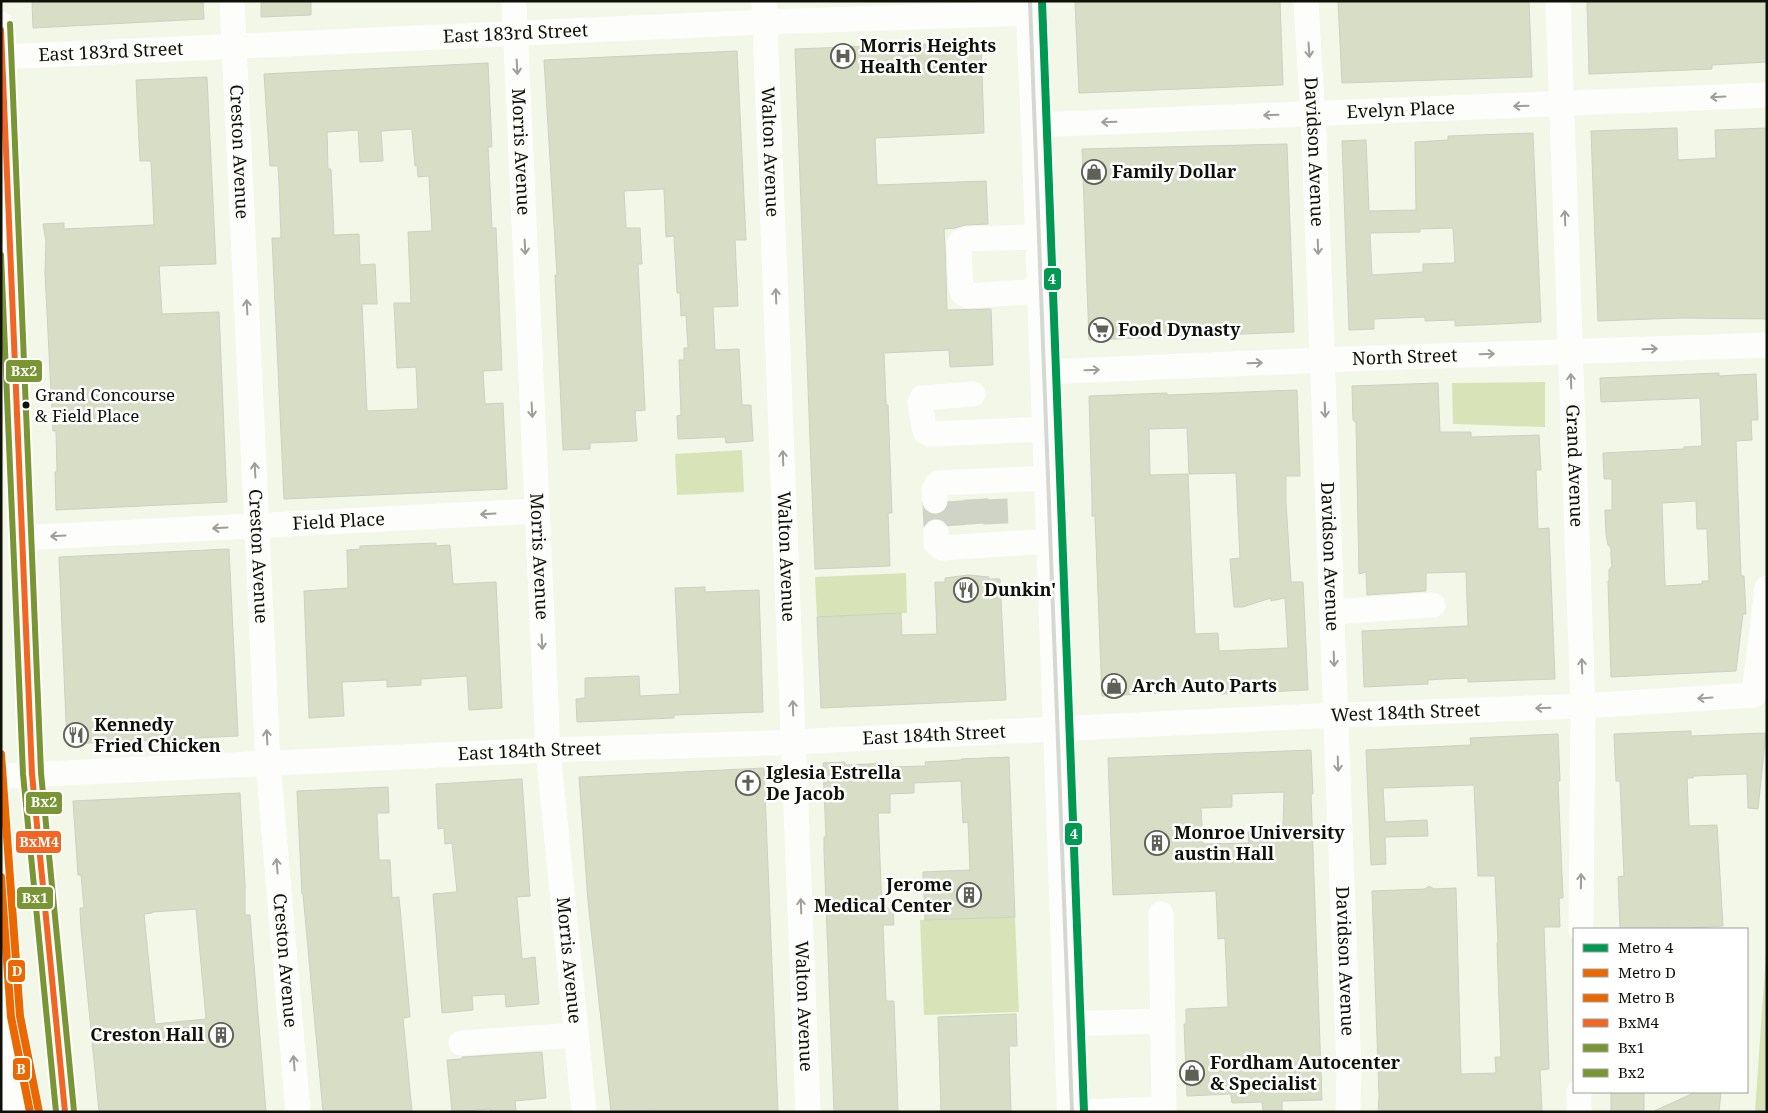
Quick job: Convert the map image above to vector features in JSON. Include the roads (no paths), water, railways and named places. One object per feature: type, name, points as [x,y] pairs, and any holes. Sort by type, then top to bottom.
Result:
[{"type":"main road","points":[[1030,7],[1071,1112]]},
{"type":"main road","points":[[1,962],[13,1112]]},
{"type":"street","name":"Creston Avenue","points":[[232,1],[268,763],[298,1112]]},
{"type":"street","name":"Morris Avenue","points":[[514,1],[548,750],[584,1112]]},
{"type":"street","name":"Davidson Avenue","points":[[1306,1],[1313,113],[1336,715],[1349,1070],[1348,1112]]},
{"type":"street","name":"Grand Avenue","points":[[1558,1],[1583,706],[1581,928]]},
{"type":"street","name":"East 183rd Street","points":[[2,57],[515,34],[765,12],[1030,7]]},
{"type":"street","name":"Walton Avenue","points":[[765,12],[795,741],[808,1112]]},
{"type":"street","points":[[1,24],[6,277],[32,774],[65,1112]]},
{"type":"street","name":"Evelyn Place","points":[[1035,125],[1767,95]]},
{"type":"street","points":[[1039,237],[962,240],[959,244],[960,288],[968,296],[1041,291]]},
{"type":"street","name":"North Street","points":[[1044,372],[1322,360],[1767,345]]},
{"type":"street","points":[[974,394],[922,398],[920,403],[925,431],[930,434],[1046,429]]},
{"type":"street","points":[[945,495],[985,490],[1048,478]]},
{"type":"street","name":"Field Place","points":[[21,538],[536,512]]},
{"type":"street","points":[[971,537],[1050,541]]},
{"type":"street","name":"West 184th Street","points":[[1058,729],[1336,715],[1583,706],[1754,695],[1767,588]]},
{"type":"street","points":[[1332,612],[1433,605]]},
{"type":"street","name":"East 184th Street","points":[[1,776],[548,750],[1058,729]]},
{"type":"street","points":[[1084,1112],[1164,1109],[1162,914]]},
{"type":"street","points":[[1068,1024],[1163,1022]]},
{"type":"street","points":[[461,1043],[575,1035]]},
{"type":"street","points":[[1579,1093],[1579,1112]]},
{"type":"tunnel","points":[[976,499],[978,531]]},
{"type":"tunnel","points":[[995,499],[996,529]]},
{"type":"tunnel","points":[[935,501],[936,532]]},
{"type":"tunnel","points":[[952,501],[954,531]]},
{"type":"railway","points":[[1030,1],[1072,1112]]},
{"type":"metro line","name":"4","points":[[1042,1],[1084,1112]]},
{"type":"metro line","name":"D","points":[[1,754],[20,1016],[39,1112]]},
{"type":"metro line","name":"B","points":[[1,877],[11,1017],[30,1112]]},
{"type":"place","name":"Morris Heights Health Center","points":[[843,56]]},
{"type":"place","name":"Family Dollar","points":[[1094,172]]},
{"type":"place","name":"Food Dynasty","points":[[1101,330]]},
{"type":"place","name":"Grand Concourse & Field Place","points":[[26,405]]},
{"type":"place","name":"Dunkin'","points":[[966,590]]},
{"type":"place","name":"Arch Auto Parts","points":[[1114,686]]},
{"type":"place","name":"Kennedy Fried Chicken","points":[[76,735]]},
{"type":"place","name":"Iglesia Estrella De Jacob","points":[[748,783]]},
{"type":"place","name":"Monroe University austin Hall","points":[[1157,843]]},
{"type":"place","name":"Jerome Medical Center","points":[[969,895]]},
{"type":"place","name":"Creston Hall","points":[[221,1035]]},
{"type":"place","name":"Fordham Autocenter & Specialist","points":[[1192,1073]]}]
